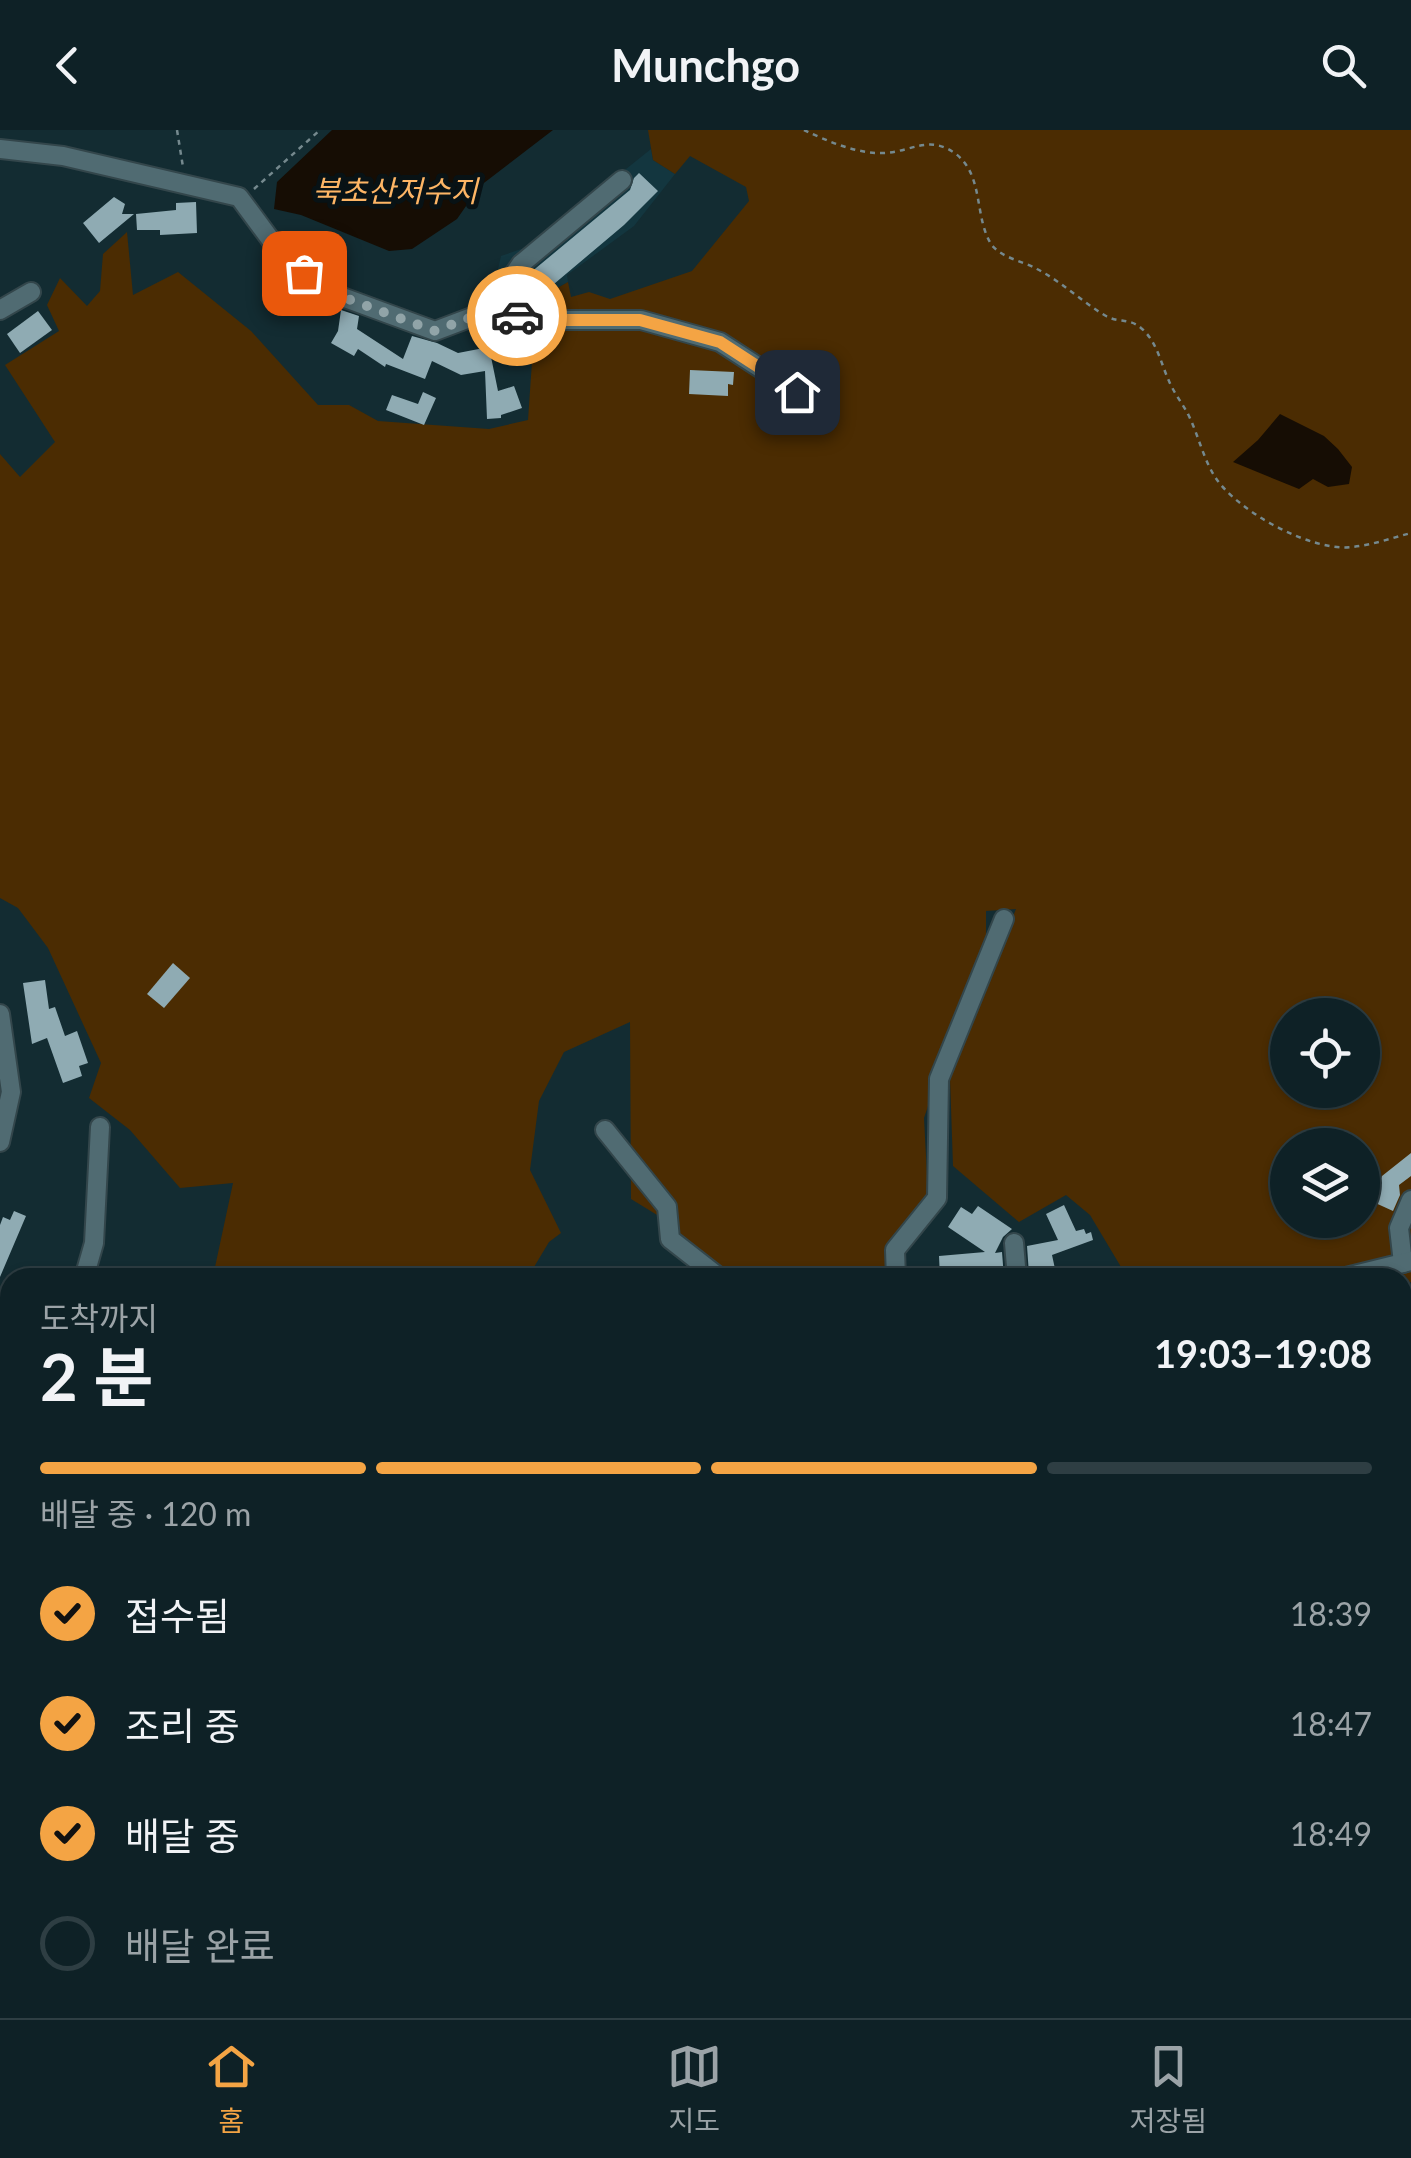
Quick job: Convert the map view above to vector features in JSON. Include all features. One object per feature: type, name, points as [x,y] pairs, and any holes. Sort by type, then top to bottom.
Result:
[{"type":"street","points":[[0,149],[63,156],[239,197],[282,255],[326,291],[435,331],[480,314],[640,320],[720,342],[797,392]]},
{"type":"street","points":[[497,315],[505,287],[522,264],[622,180]]},
{"type":"street","points":[[0,310],[32,292]]},
{"type":"street","points":[[896,1268],[895,1250],[937,1198],[939,1080],[1004,918]]},
{"type":"street","points":[[0,1014],[11,1092],[0,1142]]},
{"type":"street","points":[[87,1268],[94,1243],[100,1127]]},
{"type":"street","points":[[605,1130],[667,1206],[670,1239],[707,1268]]},
{"type":"street","points":[[1383,1268],[1407,1262],[1399,1228],[1411,1200]]},
{"type":"street","points":[[1014,1243],[1016,1268]]},
{"type":"path","points":[[177,130],[184,168],[182,183]]},
{"type":"path","points":[[239,197],[258,187],[320,130]]},
{"type":"path","points":[[804,130],[836,145],[884,153],[941,144],[960,157],[974,180],[992,246],[1038,269],[1111,319],[1129,320],[1143,329],[1164,363],[1168,380],[1188,414],[1215,477],[1232,496],[1288,534],[1309,542],[1349,548],[1411,533]]},
{"type":"shaded area","points":[[648,130],[1411,130],[1411,1268],[1122,1268],[1090,1215],[1066,1195],[1019,1222],[953,1166],[950,1078],[1016,909],[986,911],[986,936],[924,1118],[928,1194],[891,1239],[891,1268],[691,1268],[663,1244],[662,1218],[631,1199],[630,1022],[564,1052],[539,1101],[530,1170],[561,1233],[549,1242],[533,1268],[214,1268],[233,1183],[180,1188],[130,1130],[89,1098],[101,1063],[48,948],[18,908],[0,898],[0,454],[20,477],[55,442],[5,365],[59,331],[47,305],[60,278],[87,306],[100,291],[103,254],[127,232],[133,295],[178,272],[251,331],[318,405],[349,405],[378,421],[489,429],[528,420],[533,347],[539,325],[641,327],[716,347],[793,397],[834,394],[828,362],[810,356],[795,378],[727,335],[632,313],[519,310],[568,282],[571,297],[589,292],[610,299],[692,271],[749,201],[746,187],[690,156],[675,174],[653,160]]},
{"type":"shaded area","points":[[651,149],[653,160],[675,174],[634,226],[567,275],[568,282],[519,310],[490,304],[501,256],[530,246]]},
{"type":"water","name":"북초산저수지","points":[[332,130],[553,130],[480,186],[457,219],[412,249],[389,251],[301,215],[274,209],[277,182]]},
{"type":"water","points":[[1280,414],[1324,436],[1338,449],[1352,467],[1349,484],[1328,487],[1313,479],[1299,489],[1233,462]]},
{"type":"building","points":[[639,173],[658,191],[554,284],[550,280],[524,301],[516,292],[530,273],[630,190]]},
{"type":"building","points":[[114,197],[125,204],[122,214],[134,214],[99,243],[83,223]]},
{"type":"building","points":[[196,202],[197,233],[160,235],[160,230],[137,230],[136,214],[176,210],[176,203]]},
{"type":"building","points":[[283,276],[304,294],[292,309],[270,292]]},
{"type":"building","points":[[341,310],[359,316],[357,329],[403,359],[412,336],[458,353],[489,347],[498,391],[514,386],[522,408],[501,418],[487,419],[485,371],[461,375],[432,361],[425,379],[386,364],[385,367],[358,349],[354,356],[331,343],[338,331]]},
{"type":"building","points":[[38,311],[52,330],[20,353],[7,334]]},
{"type":"building","points":[[690,370],[734,372],[728,396],[689,394]]},
{"type":"building","points":[[423,392],[436,398],[424,425],[386,410],[392,395],[418,404]]},
{"type":"building","points":[[173,963],[190,978],[164,1008],[147,994]]},
{"type":"building","points":[[45,980],[49,1009],[55,1007],[65,1036],[77,1031],[88,1063],[79,1066],[82,1076],[63,1083],[47,1038],[32,1044],[23,983]]},
{"type":"building","points":[[1411,1153],[1411,1176],[1399,1185],[1400,1195],[1393,1211],[1380,1205],[1382,1176]]},
{"type":"building","points":[[1064,1205],[1076,1231],[1091,1232],[1093,1240],[1052,1255],[1055,1268],[1029,1268],[1027,1246],[1058,1240],[1046,1214]]},
{"type":"building","points":[[978,1206],[1012,1229],[995,1253],[1002,1252],[1003,1268],[940,1268],[939,1256],[985,1252],[948,1227],[961,1207],[972,1214]]},
{"type":"building","points":[[14,1211],[26,1216],[4,1268],[0,1268],[0,1225],[3,1217],[10,1220]]},
{"type":"way so far","points":[[304,273],[326,291],[435,331],[480,314],[517,316]]},
{"type":"route","points":[[517,316],[640,320],[720,342],[797,392]]}]
